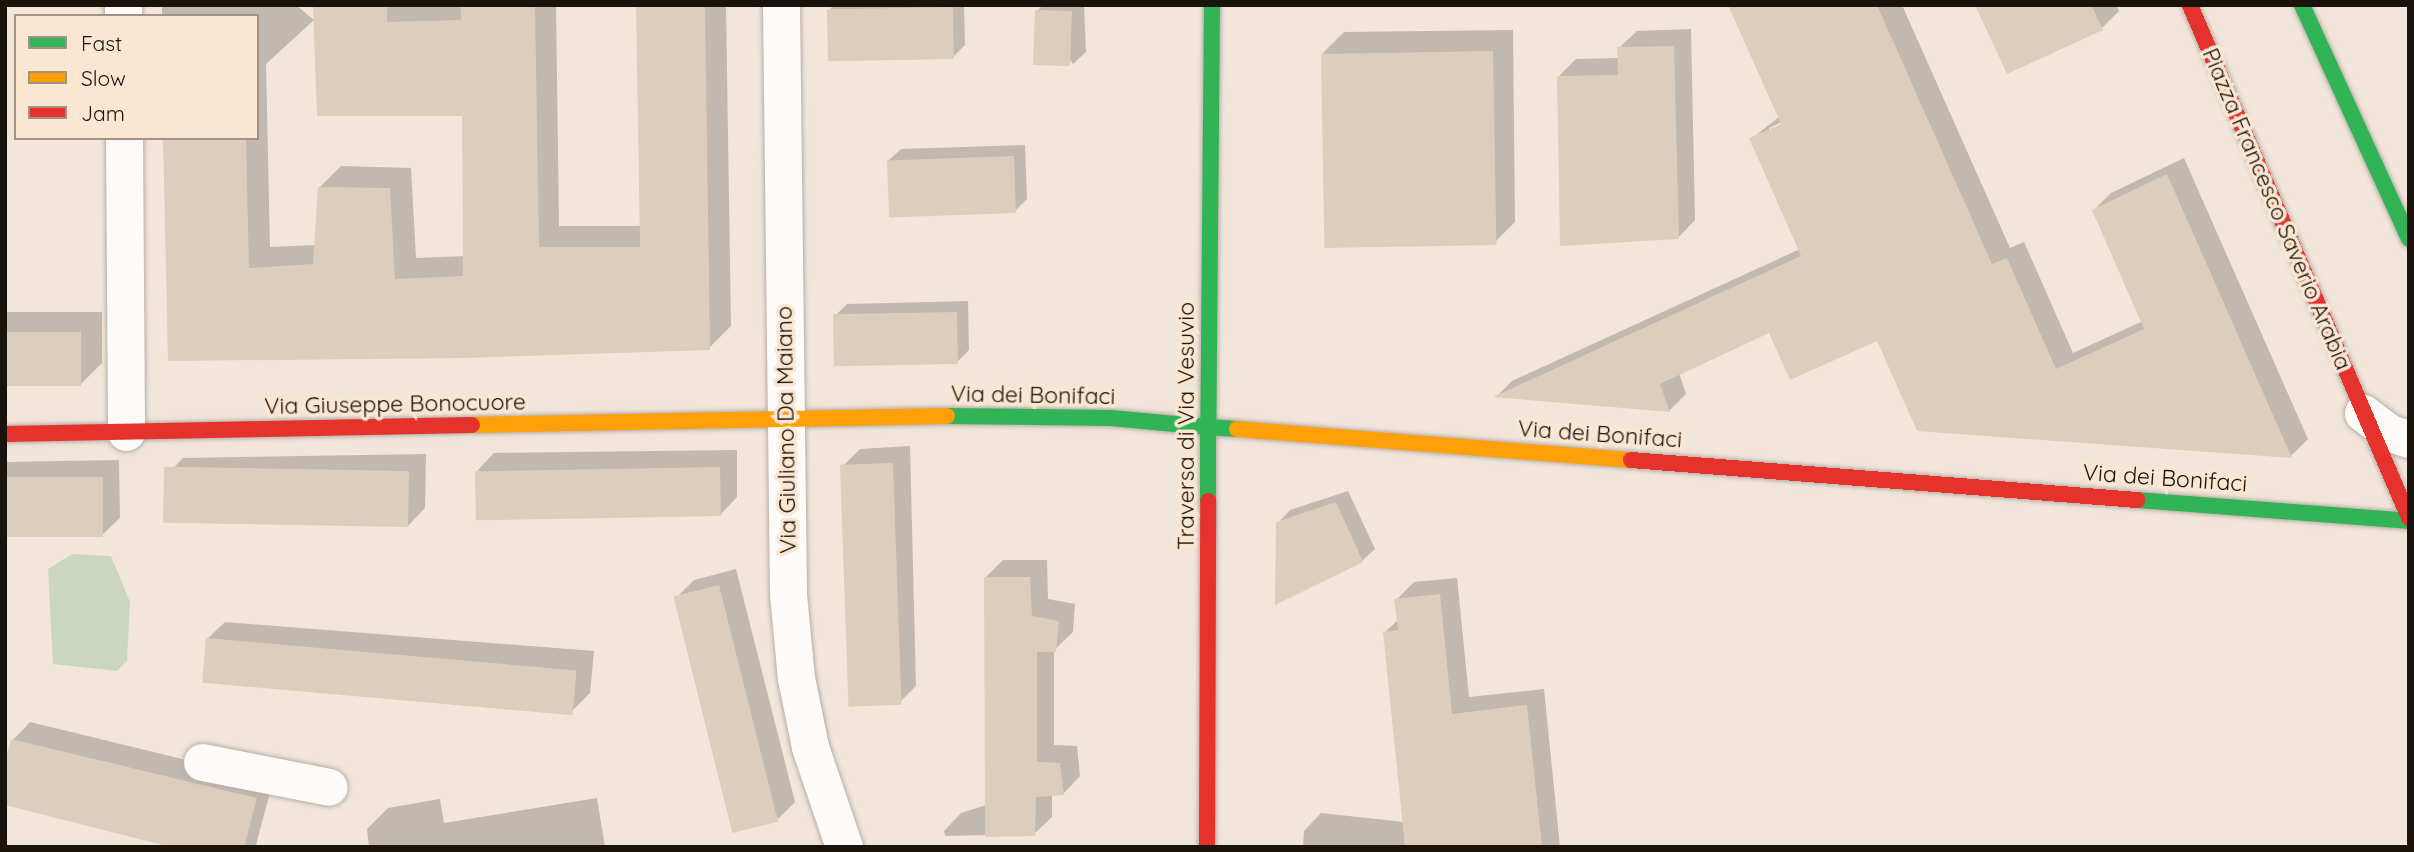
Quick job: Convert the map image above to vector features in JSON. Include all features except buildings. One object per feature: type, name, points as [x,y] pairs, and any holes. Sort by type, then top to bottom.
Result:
[{"type":"main road","name":"Traversa di Via Vesuvio","points":[[1207,847],[1212,5]]},
{"type":"main road","name":"Piazza Francesco Saverio Arabia","points":[[2190,5],[2409,520]]},
{"type":"main road","points":[[2302,5],[2409,239]]},
{"type":"main road","name":"Via dei Bonifaci","points":[[786,418],[1030,415],[2409,520]]},
{"type":"main road","name":"Via Giuseppe Bonocuore","points":[[5,434],[786,418]]},
{"type":"street","name":"Via Giuliano Da Maiano","points":[[781,5],[788,594],[796,678],[814,758],[844,847]]},
{"type":"street","points":[[124,140],[126,432]]},
{"type":"street","points":[[2363,413],[2390,433],[2409,439]]},
{"type":"street","points":[[202,762],[329,788]]},
{"type":"green space","points":[[72,554],[111,556],[130,602],[127,661],[117,671],[53,664],[48,569]]},
{"type":"traffic: fast","points":[[1212,5],[1208,427],[1237,429]]},
{"type":"traffic: fast","points":[[2302,5],[2409,239]]},
{"type":"traffic: fast","points":[[947,416],[1111,418],[1208,427],[1208,501]]},
{"type":"traffic: fast","points":[[2137,500],[2409,521]]},
{"type":"traffic: slow","points":[[472,425],[947,416]]},
{"type":"traffic: slow","points":[[1237,429],[1631,460]]},
{"type":"traffic: jam","points":[[2190,5],[2409,518]]},
{"type":"traffic: jam","points":[[5,434],[472,425]]},
{"type":"traffic: jam","points":[[1631,460],[2137,500]]},
{"type":"traffic: jam","points":[[1207,847],[1208,501]]}]
